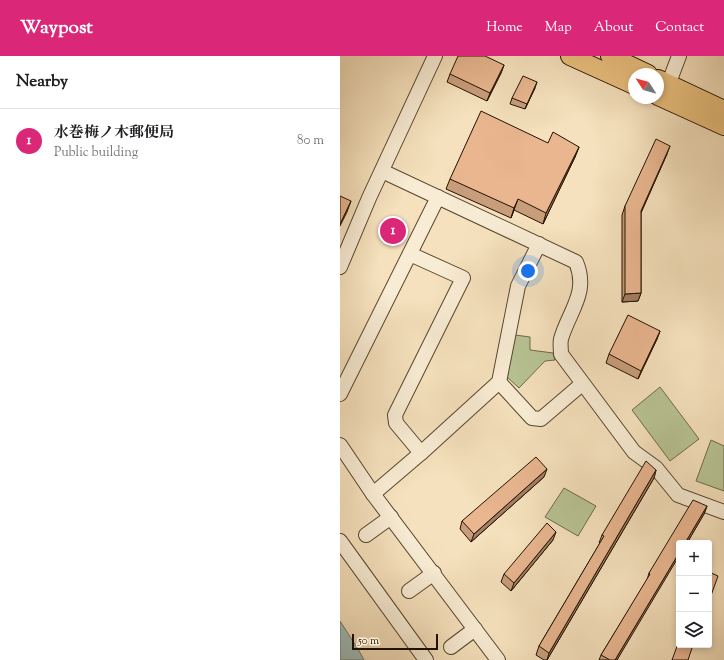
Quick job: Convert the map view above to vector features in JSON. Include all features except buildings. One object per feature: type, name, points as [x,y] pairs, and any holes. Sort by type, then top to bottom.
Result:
[{"type":"main road","points":[[570,56],[628,82]]},
{"type":"main road","points":[[610,56],[635,68]]},
{"type":"main road","points":[[664,90],[724,110]]},
{"type":"main road","points":[[664,90],[724,126]]},
{"type":"street","points":[[340,267],[435,56]]},
{"type":"street","points":[[664,85],[679,56]]},
{"type":"street","points":[[382,171],[576,262],[580,272],[581,288],[560,340],[561,354],[634,452],[656,468],[678,495],[724,512]]},
{"type":"street","points":[[340,394],[438,197]]},
{"type":"street","points":[[373,494],[421,453],[499,382],[518,286],[538,244]]},
{"type":"street","points":[[410,254],[463,278],[395,415],[396,423],[421,453]]},
{"type":"street","points":[[499,382],[532,418],[541,419],[582,384]]},
{"type":"street","points":[[340,445],[373,494],[434,573],[498,660]]},
{"type":"street","points":[[366,535],[391,517]]},
{"type":"street","points":[[340,540],[426,660]]},
{"type":"street","points":[[409,591],[434,573]]},
{"type":"street","points":[[452,647],[475,629]]},
{"type":"green space","points":[[515,335],[530,337],[530,350],[553,353],[555,360],[545,361],[519,388],[507,377]]},
{"type":"green space","points":[[660,387],[699,439],[670,461],[632,410]]},
{"type":"green space","points":[[711,440],[724,446],[724,491],[696,481]]},
{"type":"green space","points":[[564,488],[596,506],[578,536],[545,517]]},
{"type":"water","points":[[340,621],[358,649],[364,660],[340,660]]},
{"type":"place","name":"水巻梅ノ木郵便局","points":[[393,231]]}]
